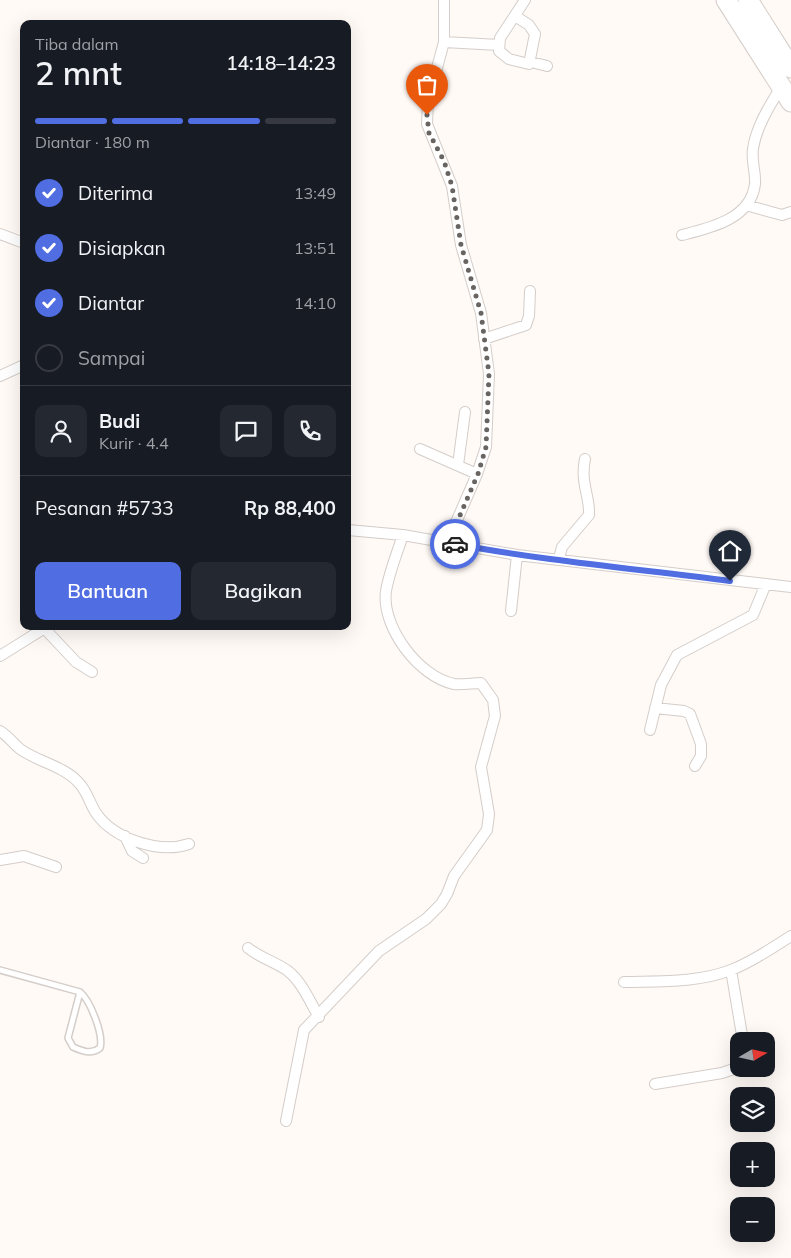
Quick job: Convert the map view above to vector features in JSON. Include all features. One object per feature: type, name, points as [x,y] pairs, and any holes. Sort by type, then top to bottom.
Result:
[{"type":"highway","points":[[726,0],[786,94]]},
{"type":"highway","points":[[748,0],[791,68]]},
{"type":"street","points":[[444,0],[444,42],[428,101],[427,124],[452,186],[461,245],[481,313],[489,374],[488,434],[478,474],[448,543]]},
{"type":"street","points":[[525,0],[500,38],[499,51],[509,59],[519,63],[531,62],[547,66]]},
{"type":"street","points":[[515,16],[529,25],[535,34],[531,62]]},
{"type":"street","points":[[444,42],[499,45]]},
{"type":"street","points":[[682,235],[727,221],[746,205],[752,196],[755,183],[752,157],[756,138],[768,109],[786,94]]},
{"type":"street","points":[[746,205],[782,215],[791,212]]},
{"type":"street","points":[[0,234],[20,242]]},
{"type":"street","points":[[484,339],[526,325],[529,316],[530,291]]},
{"type":"street","points":[[0,376],[20,367]]},
{"type":"street","points":[[458,465],[465,412]]},
{"type":"street","points":[[420,449],[478,474]]},
{"type":"street","points":[[560,558],[562,547],[589,515],[584,487],[583,468],[585,459]]},
{"type":"street","points":[[351,530],[403,535],[517,555],[560,558],[765,586],[791,587]]},
{"type":"street","points":[[286,1121],[302,1036],[308,1026],[319,1017],[379,951],[426,920],[441,904],[454,876],[481,840],[489,822],[481,767],[495,716],[492,700],[481,683],[456,684],[439,678],[423,668],[407,652],[393,631],[386,592],[403,535]]},
{"type":"street","points":[[511,611],[517,555]]},
{"type":"street","points":[[650,730],[661,685],[676,655],[753,615],[765,586]]},
{"type":"street","points":[[0,656],[41,630]]},
{"type":"street","points":[[49,630],[76,662],[92,672]]},
{"type":"street","points":[[655,708],[684,710],[690,714],[701,744],[701,756],[695,766]]},
{"type":"street","points":[[0,731],[21,749],[64,772],[79,783],[105,824],[125,836],[162,846],[188,844]]},
{"type":"street","points":[[125,836],[132,851],[143,858]]},
{"type":"street","points":[[0,860],[24,856],[56,866]]},
{"type":"street","points":[[624,982],[689,980],[731,970],[765,953],[791,936]]},
{"type":"street","points":[[248,948],[264,959],[288,971],[309,998],[319,1017]]},
{"type":"street","points":[[731,970],[741,1032]]},
{"type":"street","points":[[655,1084],[730,1070]]},
{"type":"lane","points":[[0,970],[80,992],[89,1002],[101,1038],[100,1048],[95,1052],[83,1052],[73,1047],[68,1038],[80,992]]},
{"type":"way so far","points":[[427,115],[429,133],[444,161],[452,186],[461,245],[481,313],[489,374],[486,447],[478,474],[448,543],[455,544]]},
{"type":"route","points":[[455,544],[517,555],[560,558],[730,581]]}]
